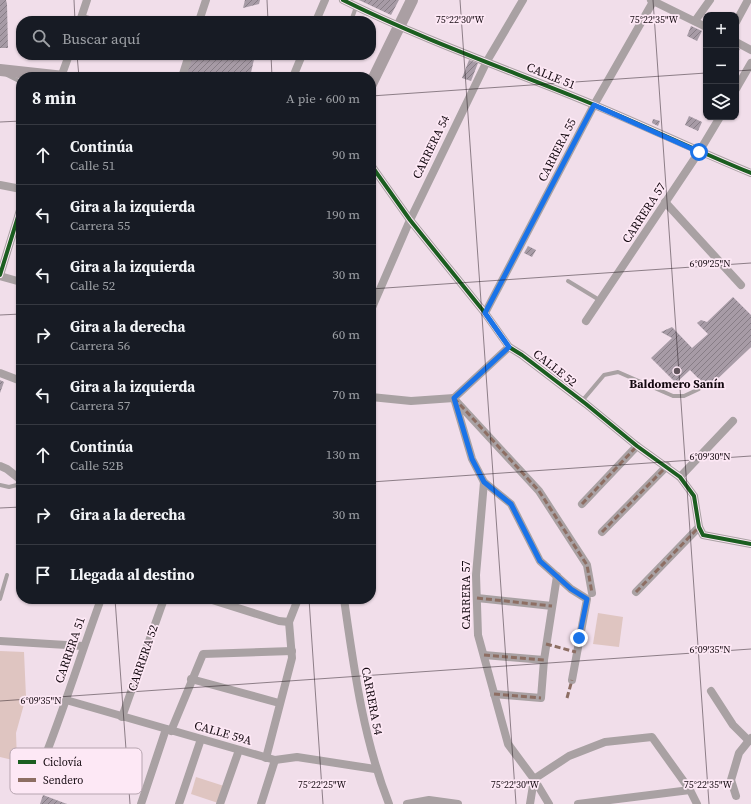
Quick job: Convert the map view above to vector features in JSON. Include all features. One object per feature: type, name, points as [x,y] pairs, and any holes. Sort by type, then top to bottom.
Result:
[{"type":"street","points":[[82,16],[87,0]]},
{"type":"street","points":[[201,16],[206,0]]},
{"type":"street","points":[[318,16],[325,0]]},
{"type":"street","name":"CALLE 51","points":[[343,0],[356,7],[594,105],[699,152],[751,173]]},
{"type":"street","points":[[376,73],[412,0]]},
{"type":"street","name":"CARRERA 54","points":[[376,298],[410,220],[487,61],[523,0]]},
{"type":"street","points":[[653,0],[703,25]]},
{"type":"street","name":"CARRERA 55","points":[[485,313],[594,105],[653,0]]},
{"type":"street","points":[[695,21],[710,0]]},
{"type":"street","points":[[739,16],[748,0]]},
{"type":"street","points":[[739,44],[751,50]]},
{"type":"street","points":[[64,72],[67,60]]},
{"type":"street","points":[[184,72],[187,60]]},
{"type":"street","points":[[295,72],[300,60]]},
{"type":"street","points":[[739,84],[751,63]]},
{"type":"street","points":[[0,70],[18,72]]},
{"type":"street","name":"CARRERA 57","points":[[586,321],[601,301],[699,152],[718,120]]},
{"type":"street","name":"CALLE 52","points":[[376,172],[410,220],[485,313],[509,347],[522,355],[582,401],[636,446],[667,466],[680,477],[694,496],[699,527]]},
{"type":"street","points":[[0,185],[16,188]]},
{"type":"street","points":[[665,202],[741,285]]},
{"type":"street","points":[[16,223],[0,276],[16,281]]},
{"type":"street","points":[[376,398],[411,401],[454,398],[509,347]]},
{"type":"street","points":[[0,373],[16,379]]},
{"type":"street","points":[[454,398],[472,459],[484,482],[511,504],[540,561],[571,589],[589,596]]},
{"type":"street","points":[[454,398],[539,491],[587,565],[589,596],[572,680]]},
{"type":"street","points":[[680,477],[733,421]]},
{"type":"street","points":[[582,504],[636,446]]},
{"type":"street","points":[[0,466],[8,469],[16,476]]},
{"type":"street","points":[[602,532],[667,466]]},
{"type":"street","name":"CARRERA 57","points":[[484,482],[476,575],[478,635],[508,744],[534,779],[549,804]]},
{"type":"street","points":[[636,592],[699,527],[703,535],[751,544]]},
{"type":"street","points":[[494,694],[541,698],[544,660],[558,576]]},
{"type":"street","points":[[477,598],[552,606]]},
{"type":"street","name":"CARRERA 51","points":[[48,748],[99,604]]},
{"type":"street","name":"CARRERA 52","points":[[122,717],[162,604]]},
{"type":"street","points":[[225,604],[278,621],[289,622]]},
{"type":"street","points":[[266,758],[292,651],[289,622],[296,604]]},
{"type":"street","name":"CARRERA 54","points":[[345,604],[365,729],[375,769],[389,804]]},
{"type":"street","points":[[0,641],[83,646]]},
{"type":"street","points":[[141,804],[168,730],[202,654],[292,651]]},
{"type":"street","points":[[484,655],[544,660]]},
{"type":"street","points":[[191,679],[279,703]]},
{"type":"street","points":[[711,691],[733,725],[750,740],[739,753],[731,780],[736,796]]},
{"type":"street","name":"CALLE 59A","points":[[66,700],[266,758],[275,760],[297,756],[375,769]]},
{"type":"street","points":[[530,804],[534,779],[569,756],[604,742],[652,737],[690,790],[697,804]]},
{"type":"street","points":[[179,804],[201,739]]},
{"type":"street","points":[[220,804],[239,750]]},
{"type":"street","points":[[262,804],[275,760]]},
{"type":"street","points":[[578,804],[690,790]]},
{"type":"street","points":[[407,804],[428,800],[458,804]]},
{"type":"lane","points":[[353,16],[356,7]]},
{"type":"lane","points":[[0,70],[16,79]]},
{"type":"lane","points":[[568,281],[601,301]]},
{"type":"lane","points":[[582,401],[604,375],[618,372],[673,396],[684,396],[699,389]]},
{"type":"lane","points":[[0,485],[9,487],[16,485]]},
{"type":"lane","points":[[0,599],[7,575]]},
{"type":"shaded area","points":[[598,613],[623,617],[619,647],[593,644]]},
{"type":"shaded area","points":[[0,651],[24,652],[26,697],[16,733],[17,748],[10,748],[10,759],[0,757]]},
{"type":"shaded area","points":[[196,777],[224,786],[218,803],[191,794]]},
{"type":"building","points":[[0,0],[6,0],[7,4],[8,48],[0,48]]},
{"type":"building","points":[[245,0],[260,0],[259,4],[243,8]]},
{"type":"building","points":[[359,0],[399,0],[391,15]]},
{"type":"building","points":[[691,26],[702,31],[697,41],[687,36]]},
{"type":"building","points":[[191,60],[254,60],[251,72],[187,72]]},
{"type":"building","points":[[469,60],[478,63],[471,81],[462,78]]},
{"type":"building","points":[[689,116],[702,122],[698,131],[685,125]]},
{"type":"building","points":[[653,119],[660,121],[658,126],[652,123]]},
{"type":"building","points":[[528,246],[536,250],[532,257],[524,253]]},
{"type":"building","points":[[733,297],[751,315],[751,347],[708,388],[690,370],[676,383],[651,358],[672,338],[661,332],[672,327],[692,348],[708,334],[697,323],[701,320],[707,322]]},
{"type":"building","points":[[0,380],[4,382],[0,393]]},
{"type":"building","points":[[43,795],[67,804],[40,804]]},
{"type":"marked path","points":[[454,398],[539,491],[587,565],[592,593]]},
{"type":"marked path","points":[[582,504],[637,446]]},
{"type":"marked path","points":[[602,532],[667,466]]},
{"type":"marked path","points":[[636,592],[699,527]]},
{"type":"marked path","points":[[477,598],[552,606]]},
{"type":"marked path","points":[[546,644],[576,652]]},
{"type":"marked path","points":[[484,655],[544,660]]},
{"type":"marked path","points":[[567,698],[572,680]]},
{"type":"marked path","points":[[494,694],[541,698]]},
{"type":"cycle path","points":[[343,0],[376,16]]},
{"type":"cycle path","points":[[376,16],[429,39],[597,106],[751,173]]},
{"type":"cycle path","points":[[376,172],[410,220],[485,313],[509,347],[522,355],[586,404],[637,446],[680,477],[694,496],[699,527],[703,535],[751,544]]},
{"type":"cycle path","points":[[0,275],[16,223]]},
{"type":"place","name":"Baldomero Sanín","points":[[677,371]]},
{"type":"route","points":[[579,638],[587,599],[571,589],[540,561],[511,504],[484,482],[472,459],[454,398],[509,347],[485,313],[594,105],[699,152]]}]
